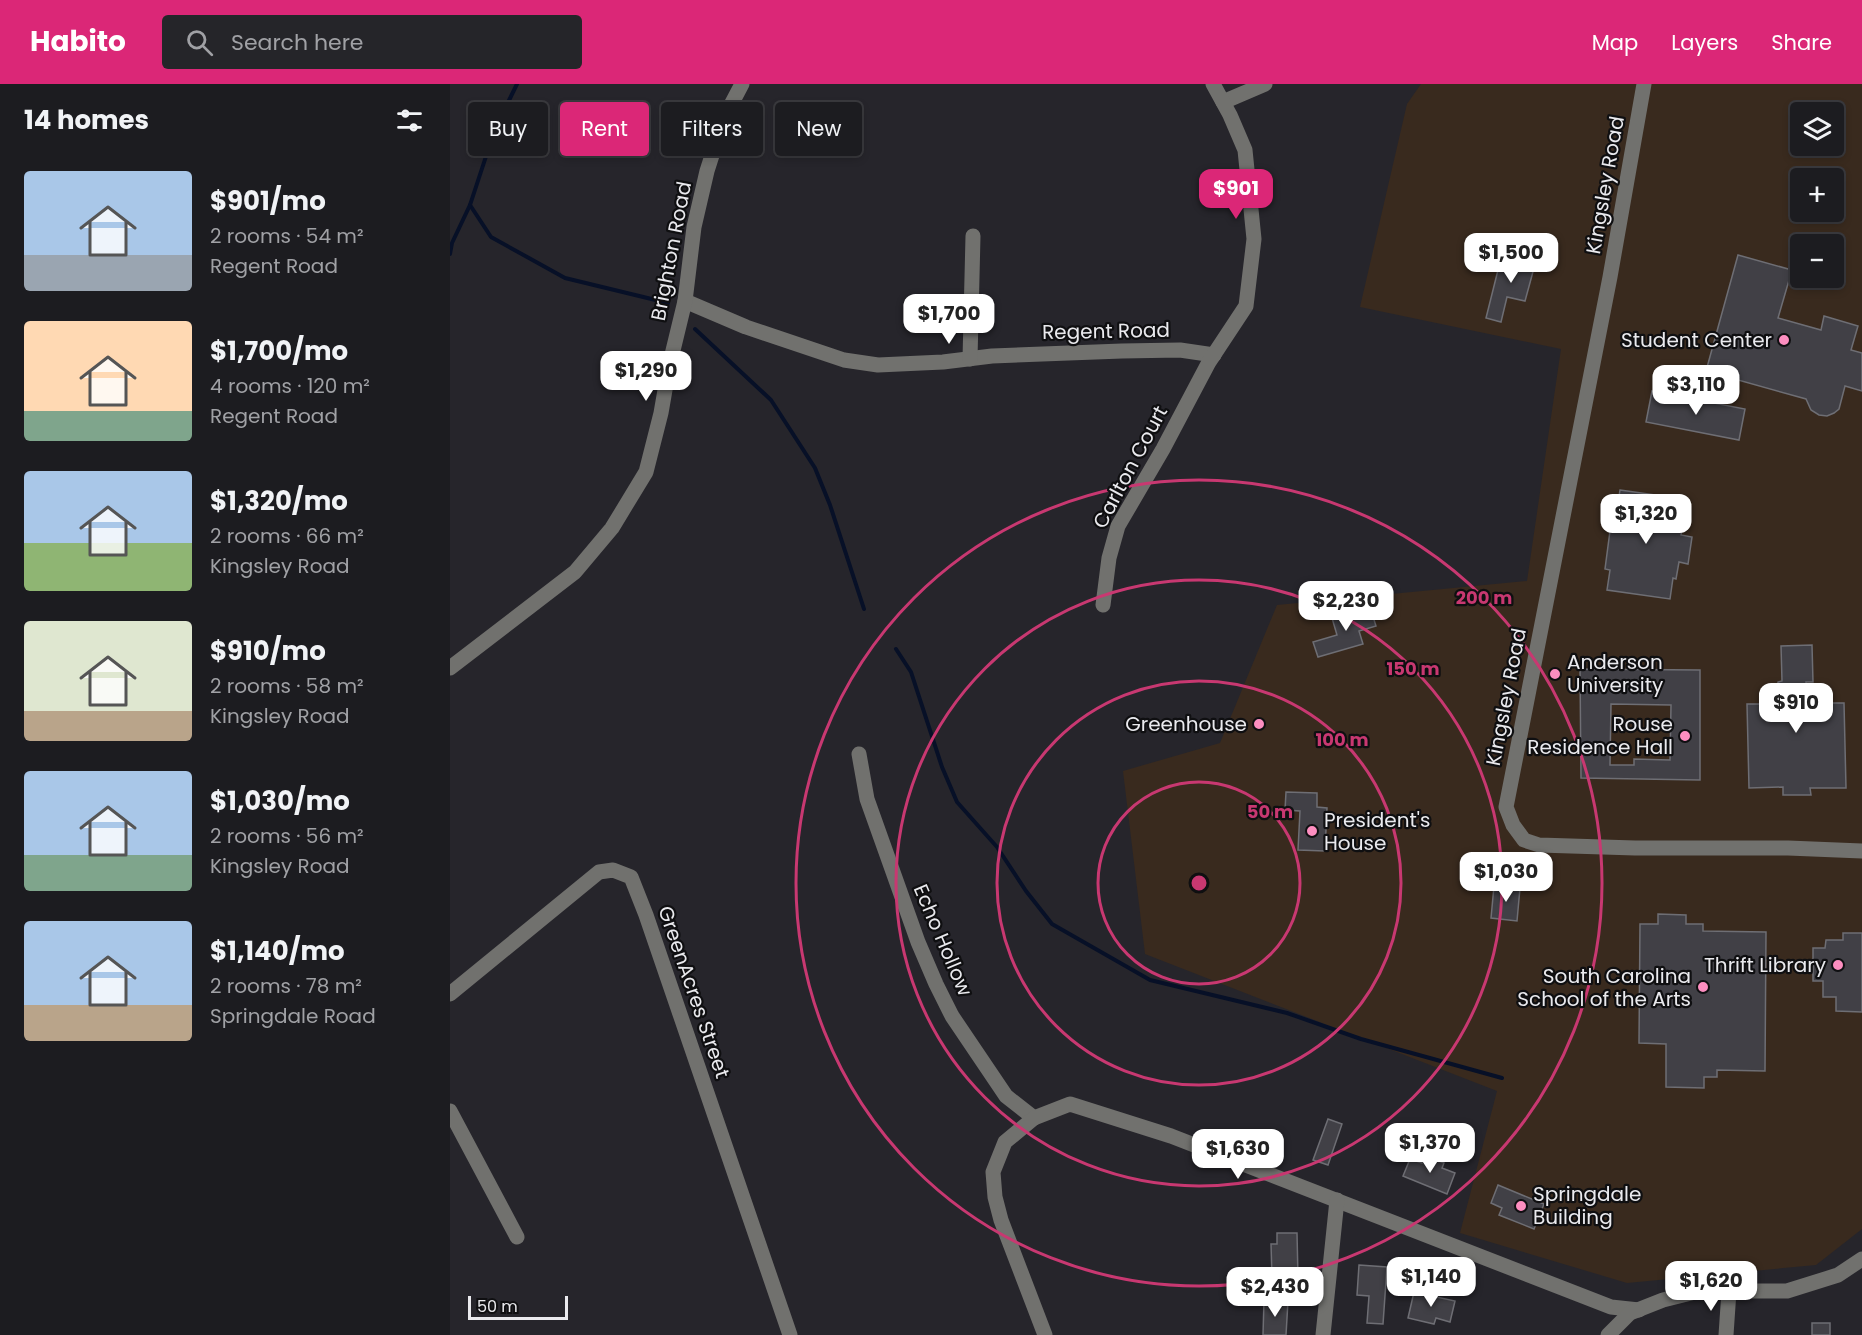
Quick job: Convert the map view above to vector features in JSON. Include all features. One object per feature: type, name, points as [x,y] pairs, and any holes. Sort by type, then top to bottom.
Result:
[{"type":"street","name":"Brighton Road","points":[[450,668],[575,572],[612,528],[646,472],[685,300],[694,227],[707,171],[724,118],[742,84]]},
{"type":"street","points":[[1213,84],[1245,150],[1254,239],[1246,306],[1214,355]]},
{"type":"street","points":[[1223,102],[1265,84]]},
{"type":"street","name":"Kingsley Road","points":[[1644,84],[1610,277],[1506,807],[1513,825],[1524,840],[1539,845],[1862,851]]},
{"type":"street","points":[[970,358],[973,236]]},
{"type":"street","name":"Regent Road","points":[[685,300],[746,327],[844,360],[878,365],[943,362],[992,356],[1122,351],[1180,350],[1214,355]]},
{"type":"street","name":"Carlton Court","points":[[1103,605],[1109,558],[1118,526],[1214,355]]},
{"type":"street","name":"Echo Hollow","points":[[859,754],[867,799],[918,942],[936,984],[952,1016],[1006,1096],[1034,1118]]},
{"type":"street","name":"GreenAcres Street","points":[[450,994],[599,872],[613,870],[631,877],[790,1335]]},
{"type":"street","points":[[1045,1335],[1001,1220],[995,1197],[993,1172],[1005,1142],[1034,1118],[1070,1104],[1171,1136],[1611,1307],[1639,1310]]},
{"type":"street","points":[[450,1111],[517,1237]]},
{"type":"street","points":[[1323,1335],[1336,1200]]},
{"type":"street","points":[[1608,1335],[1630,1313],[1663,1300],[1699,1291],[1787,1291],[1838,1275],[1862,1259]]},
{"type":"street","points":[[1726,1335],[1728,1291]]},
{"type":"shaded area","name":"Anderson University","points":[[1421,84],[1862,84],[1862,1229],[1816,1265],[1627,1283],[1460,1233],[1497,1091],[1145,954],[1123,771],[1220,743],[1277,605],[1527,581],[1561,349],[1360,307],[1407,104]]},
{"type":"building","points":[[1516,251],[1537,257],[1525,301],[1507,297],[1501,322],[1486,318],[1500,262],[1512,265]]},
{"type":"building","name":"Student Center","points":[[1738,255],[1790,269],[1778,318],[1821,330],[1824,316],[1858,326],[1851,350],[1862,353],[1862,391],[1845,386],[1839,409],[1827,416],[1819,415],[1811,410],[1806,399],[1706,371]]},
{"type":"building","points":[[1652,391],[1745,409],[1739,440],[1646,422]]},
{"type":"building","points":[[1620,490],[1683,499],[1680,517],[1684,518],[1681,535],[1692,537],[1688,564],[1679,562],[1676,579],[1673,578],[1670,599],[1607,590],[1610,570],[1605,569],[1613,508],[1617,509]]},
{"type":"building","points":[[1370,607],[1376,626],[1359,631],[1363,644],[1318,657],[1313,642],[1337,635],[1332,618]]},
{"type":"building","points":[[1812,645],[1813,682],[1806,682],[1807,703],[1844,703],[1846,788],[1810,788],[1811,795],[1783,795],[1783,787],[1749,788],[1747,704],[1778,704],[1778,682],[1782,681],[1781,646]]},
{"type":"building","points":[[1580,669],[1700,670],[1700,780],[1581,778]],"holes":[[[1611,704],[1671,705],[1670,760],[1634,759],[1634,765],[1610,765]]]},
{"type":"building","name":"President's House","points":[[1286,792],[1317,793],[1317,807],[1327,808],[1325,851],[1298,850],[1300,811],[1285,810]]},
{"type":"building","points":[[1494,886],[1520,888],[1517,921],[1491,918]]},
{"type":"building","name":"South Carolina School of the Arts","points":[[1658,914],[1686,915],[1686,924],[1703,924],[1703,931],[1766,932],[1765,1071],[1717,1070],[1717,1077],[1704,1077],[1704,1088],[1666,1087],[1666,1044],[1639,1043],[1640,924],[1658,924]]},
{"type":"building","name":"Thrift Library","points":[[1843,933],[1862,933],[1862,1012],[1836,1011],[1836,997],[1823,997],[1823,981],[1813,981],[1813,948],[1825,948],[1826,940],[1843,940]]},
{"type":"building","points":[[1328,1119],[1342,1124],[1328,1165],[1313,1160]]},
{"type":"building","points":[[1425,1155],[1444,1163],[1442,1168],[1455,1173],[1447,1194],[1403,1176],[1410,1159],[1422,1163]]},
{"type":"building","name":"Springdale Building","points":[[1498,1185],[1544,1204],[1534,1229],[1499,1215],[1502,1208],[1491,1203]]},
{"type":"building","points":[[1277,1233],[1297,1233],[1298,1277],[1272,1277],[1271,1244],[1277,1244]]},
{"type":"building","points":[[1359,1265],[1387,1267],[1383,1324],[1367,1323],[1369,1296],[1357,1295]]},
{"type":"building","points":[[1414,1292],[1455,1301],[1450,1322],[1436,1318],[1434,1324],[1408,1318]]},
{"type":"building","points":[[1264,1300],[1288,1301],[1286,1335],[1263,1335]]},
{"type":"building","points":[[1812,1323],[1830,1323],[1830,1335],[1812,1335]]},
{"type":"waterway","points":[[450,254],[452,243],[470,205],[495,129],[517,84]]},
{"type":"waterway","points":[[470,205],[491,237],[565,278],[668,303]]},
{"type":"waterway","points":[[695,329],[771,400],[815,468],[830,505],[864,609]]},
{"type":"waterway","points":[[896,649],[911,672],[942,767],[957,802],[997,847],[1026,891],[1052,924],[1150,980],[1287,1013],[1361,1039],[1502,1078]]},
{"type":"place","name":"Student Center","points":[[1784,340]]},
{"type":"place","name":"Anderson University","points":[[1555,674]]},
{"type":"place","name":"Greenhouse","points":[[1259,724]]},
{"type":"place","name":"Rouse Residence Hall","points":[[1685,736]]},
{"type":"place","name":"President's House","points":[[1312,831]]},
{"type":"place","name":"Thrift Library","points":[[1838,965]]},
{"type":"place","name":"South Carolina School of the Arts","points":[[1703,987]]},
{"type":"place","name":"Springdale Building","points":[[1521,1206]]}]
